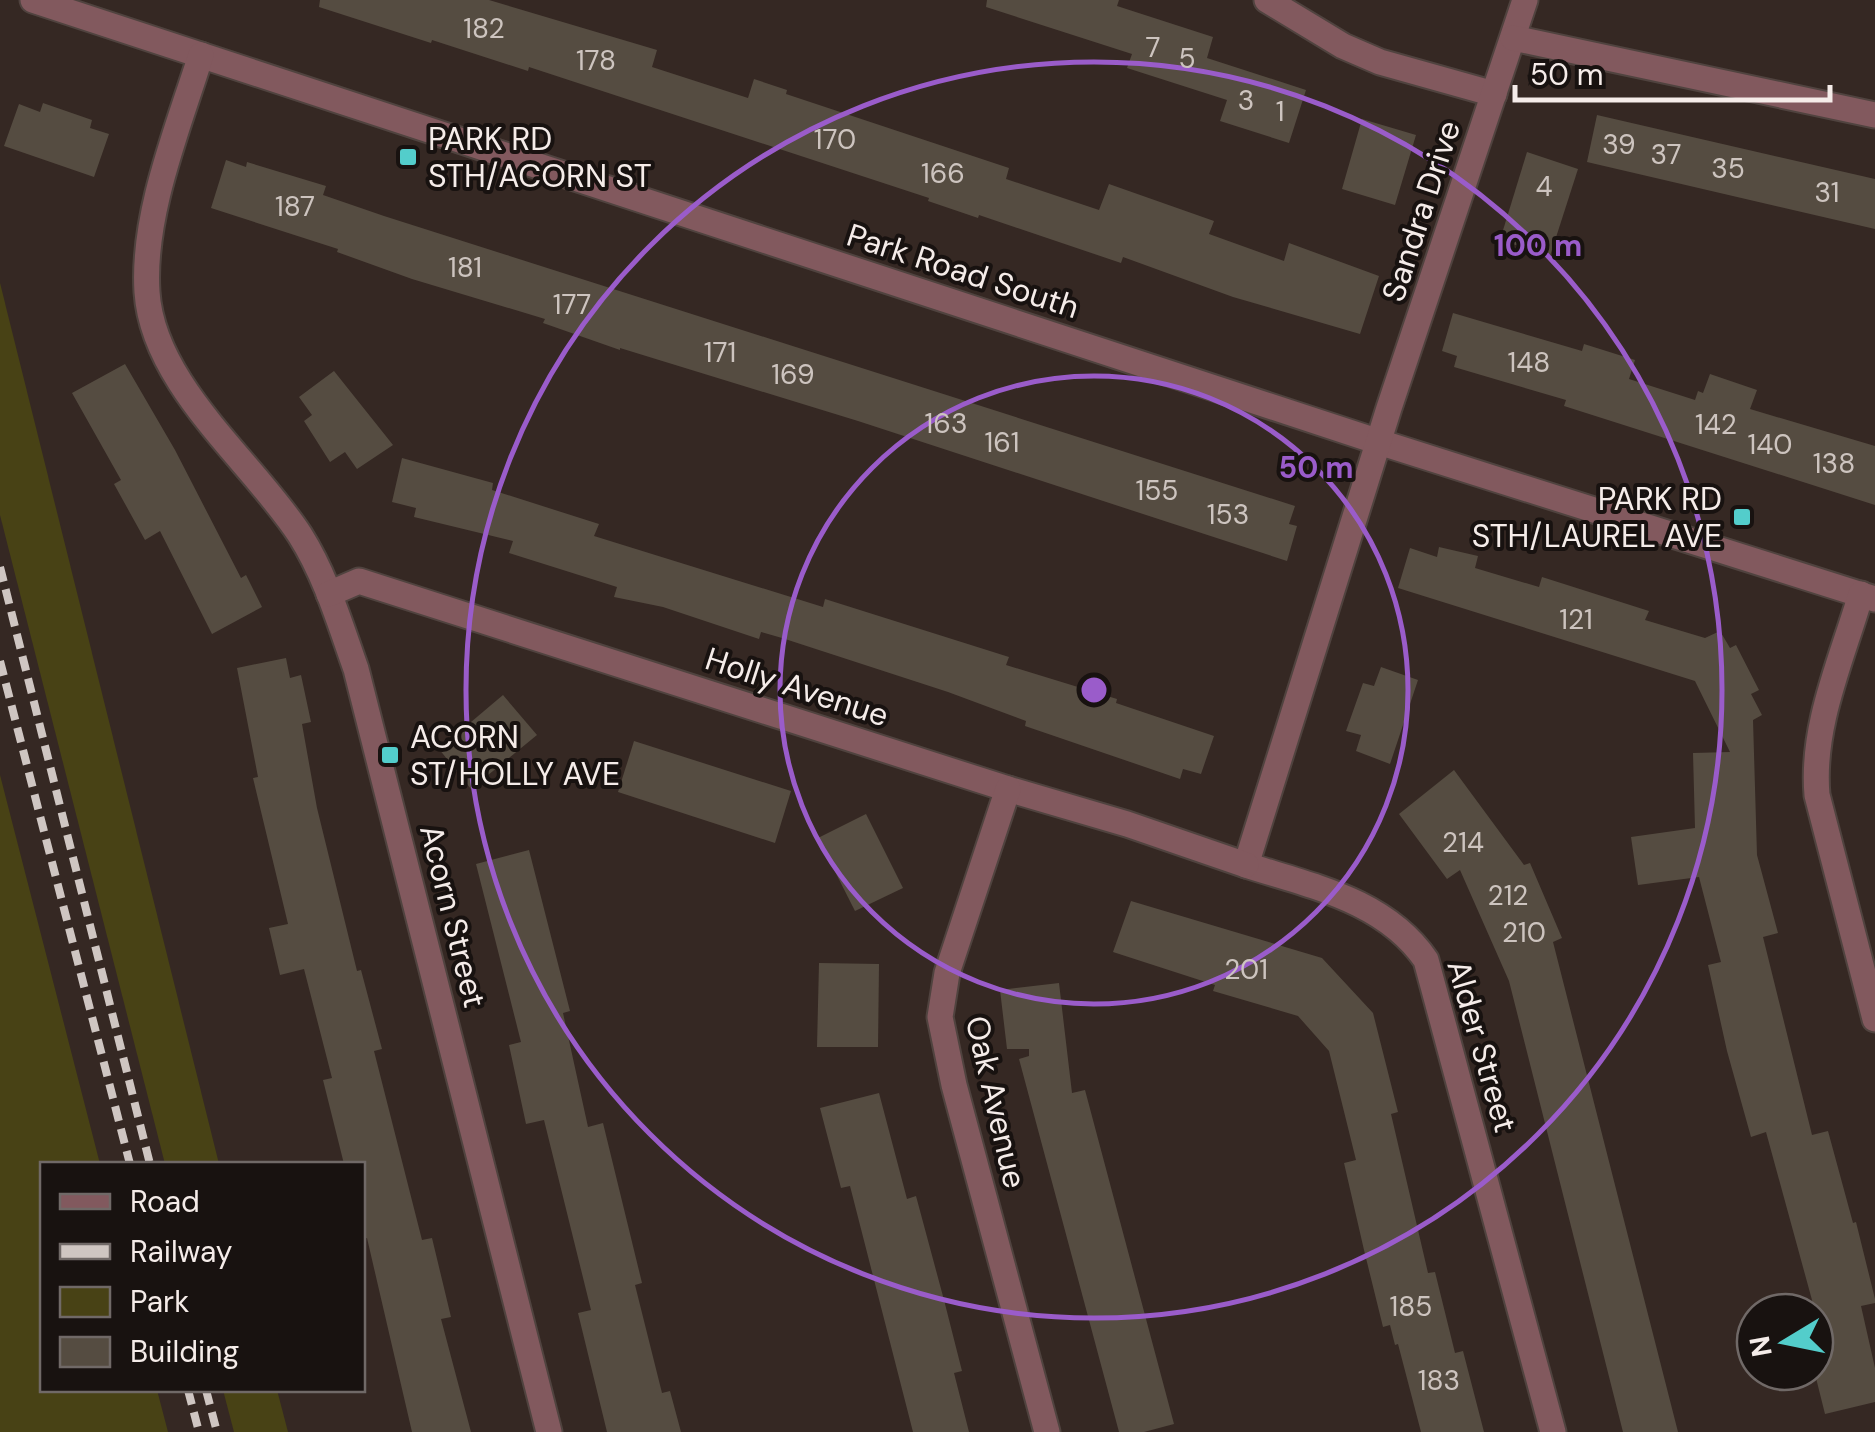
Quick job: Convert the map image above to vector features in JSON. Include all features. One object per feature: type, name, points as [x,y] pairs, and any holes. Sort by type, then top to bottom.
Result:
[{"type":"street","name":"Park Road South","points":[[33,0],[1379,442],[1868,596]]},
{"type":"street","points":[[1267,0],[1343,46],[1380,62],[1494,94]]},
{"type":"street","name":"Sandra Drive","points":[[1379,442],[1525,0]]},
{"type":"street","points":[[1513,38],[1875,114]]},
{"type":"street","name":"Acorn Street","points":[[202,55],[148,244],[152,318],[159,340],[193,401],[266,487],[302,538],[329,594],[356,669],[549,1432]]},
{"type":"street","points":[[1246,865],[1379,442]]},
{"type":"street","name":"Holly Avenue","points":[[329,594],[359,581],[1246,865]]},
{"type":"street","points":[[1868,596],[1826,711],[1815,773],[1817,796],[1875,1019]]},
{"type":"street","name":"Oak Avenue","points":[[1008,789],[947,973],[940,1017],[954,1085],[1047,1432]]},
{"type":"street","name":"Alder Street","points":[[1246,865],[1350,898],[1397,926],[1426,960],[1553,1432]]},
{"type":"green space","points":[[0,283],[219,1162],[164,1162],[0,515]]},
{"type":"green space","points":[[0,775],[99,1162],[40,1162],[40,1392],[158,1392],[168,1432],[0,1432]]},
{"type":"green space","points":[[224,1392],[278,1392],[288,1432],[234,1432]]},
{"type":"building","points":[[320,0],[489,0],[657,50],[652,67],[748,98],[754,79],[787,90],[786,94],[1009,168],[1006,179],[1099,210],[1109,184],[1214,221],[1209,234],[1284,261],[1289,243],[1379,276],[1360,334],[1233,297],[1123,257],[1121,263],[979,215],[978,218],[928,201],[929,198],[529,67],[528,71],[432,40],[431,43],[319,7]]},
{"type":"building","points":[[987,0],[1119,0],[1117,6],[1213,37],[1207,58],[1306,90],[1289,143],[1220,121],[1227,100],[1127,68],[1132,54],[986,7]]},
{"type":"building","points":[[43,103],[92,120],[90,128],[109,134],[94,177],[4,146],[19,104],[40,112]]},
{"type":"building","points":[[1597,115],[1875,179],[1875,229],[1587,162]]},
{"type":"building","points":[[1362,119],[1416,135],[1395,205],[1342,189]]},
{"type":"building","points":[[1527,152],[1578,169],[1550,256],[1500,240]]},
{"type":"building","points":[[226,160],[246,167],[247,162],[326,186],[323,195],[384,216],[1295,506],[1289,524],[1297,526],[1287,561],[858,421],[620,350],[543,323],[545,319],[412,279],[337,252],[338,249],[211,208]]},
{"type":"building","points":[[1453,313],[1582,351],[1584,344],[1635,360],[1629,379],[1695,400],[1698,391],[1703,393],[1710,374],[1757,390],[1750,409],[1875,446],[1875,505],[1564,406],[1566,400],[1454,367],[1457,356],[1442,351]]},
{"type":"building","points":[[125,364],[241,578],[246,575],[262,607],[212,634],[160,531],[145,540],[114,484],[121,480],[72,393]]},
{"type":"building","points":[[334,371],[393,445],[357,469],[345,452],[330,462],[304,421],[312,415],[299,397]]},
{"type":"building","points":[[402,458],[493,483],[492,490],[599,524],[594,536],[823,607],[825,599],[1009,657],[1006,665],[1117,699],[1116,703],[1214,736],[1201,774],[1183,769],[1180,779],[1025,726],[1026,721],[948,692],[782,638],[761,632],[759,639],[663,607],[614,597],[617,587],[509,553],[513,541],[414,517],[416,508],[392,502]]},
{"type":"building","points":[[1439,547],[1478,556],[1475,568],[1539,587],[1542,577],[1649,611],[1645,620],[1705,638],[1720,631],[1730,648],[1736,645],[1759,690],[1751,694],[1762,715],[1753,720],[1757,855],[1778,933],[1763,937],[1812,1135],[1828,1131],[1875,1299],[1875,1303],[1861,1306],[1875,1368],[1875,1402],[1825,1414],[1820,1392],[1835,1392],[1835,1292],[1810,1292],[1766,1132],[1751,1137],[1708,965],[1721,962],[1699,877],[1638,885],[1631,837],[1695,828],[1693,753],[1730,752],[1695,681],[1398,588],[1410,548],[1437,557]]},
{"type":"building","points":[[286,658],[290,678],[301,675],[311,722],[302,724],[317,808],[357,971],[361,970],[382,1049],[374,1051],[422,1240],[432,1238],[451,1317],[441,1319],[471,1432],[412,1432],[365,1238],[365,1162],[344,1162],[323,1080],[332,1078],[304,969],[280,975],[269,928],[288,924],[253,778],[258,777],[237,668]]},
{"type":"building","points":[[1381,667],[1418,680],[1390,764],[1356,751],[1361,735],[1346,731],[1363,683],[1374,686]]},
{"type":"building","points":[[503,695],[537,735],[471,789],[439,749]]},
{"type":"building","points":[[634,741],[791,791],[775,843],[618,792]]},
{"type":"building","points":[[1454,770],[1524,865],[1530,863],[1562,938],[1553,942],[1678,1432],[1623,1432],[1509,981],[1460,870],[1447,879],[1399,814]]},
{"type":"building","points":[[866,814],[903,888],[855,911],[818,838]]},
{"type":"building","points":[[529,850],[570,1011],[563,1013],[588,1127],[603,1123],[642,1283],[635,1285],[662,1393],[670,1391],[681,1432],[607,1432],[578,1313],[591,1310],[544,1120],[526,1124],[509,1045],[521,1042],[476,864]]},
{"type":"building","points":[[1131,901],[1322,958],[1373,1013],[1398,1112],[1391,1114],[1428,1273],[1435,1272],[1455,1353],[1463,1351],[1484,1432],[1421,1432],[1398,1344],[1395,1345],[1390,1325],[1383,1327],[1364,1250],[1344,1163],[1356,1160],[1329,1051],[1298,1016],[1213,991],[1215,985],[1113,952]]},
{"type":"building","points":[[819,963],[879,964],[878,1047],[817,1047]]},
{"type":"building","points":[[1059,983],[1072,1093],[1085,1090],[1174,1424],[1144,1432],[1119,1432],[1019,1059],[1029,1056],[1029,1049],[1007,1049],[1000,990]]},
{"type":"building","points":[[879,1093],[907,1199],[916,1196],[944,1300],[962,1371],[954,1373],[969,1432],[913,1432],[850,1186],[841,1188],[820,1108]]},
{"type":"railway","points":[[0,567],[149,1162]]},
{"type":"railway","points":[[0,661],[129,1162]]},
{"type":"railway","points":[[189,1392],[199,1432]]},
{"type":"railway","points":[[207,1392],[217,1432]]},
{"type":"place","name":"PARK RD STH/ACORN ST","points":[[408,157]]},
{"type":"place","name":"PARK RD STH/LAUREL AVE","points":[[1742,517]]},
{"type":"place","name":"ACORN ST/HOLLY AVE","points":[[390,755]]}]
